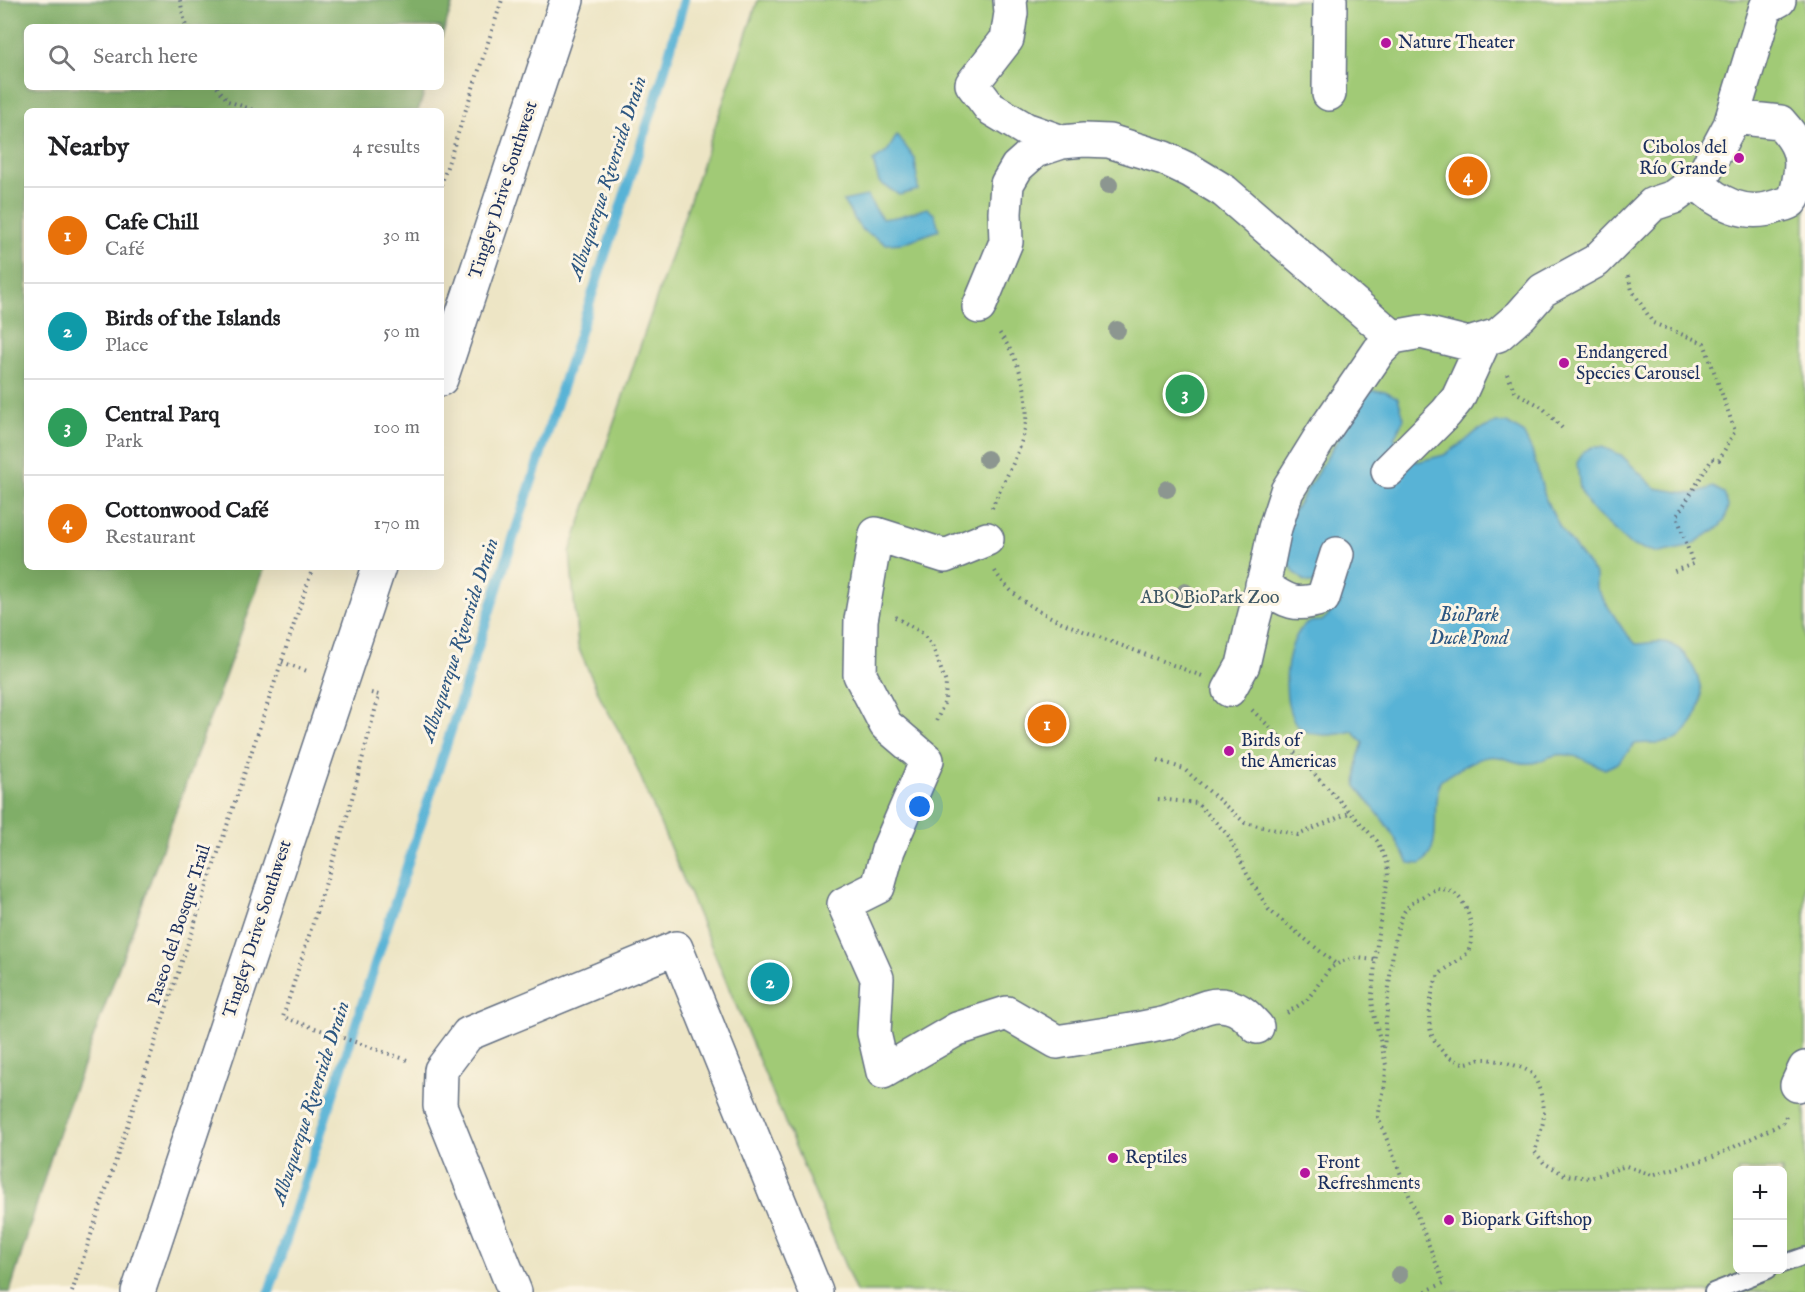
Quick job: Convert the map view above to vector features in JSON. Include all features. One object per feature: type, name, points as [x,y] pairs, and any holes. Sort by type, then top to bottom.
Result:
[{"type":"street","name":"Tingley Drive Southwest","points":[[444,370],[567,0]]},
{"type":"street","points":[[1010,0],[1011,13],[1007,39],[972,84],[990,108],[1024,129],[1062,142]]},
{"type":"street","points":[[1329,94],[1330,0]]},
{"type":"street","points":[[1229,690],[1243,665],[1275,528],[1287,491],[1326,428],[1379,351],[1393,337],[1421,332],[1468,344],[1491,337],[1521,315],[1543,290],[1596,261],[1653,204],[1674,198],[1696,181],[1706,170],[1730,125],[1766,7],[1779,0]]},
{"type":"street","points":[[1696,181],[1721,203],[1747,211],[1768,210],[1790,202],[1797,191],[1801,172],[1801,153],[1794,138],[1780,122],[1733,117]]},
{"type":"street","points":[[979,307],[1006,242],[1007,184],[1017,167],[1035,151],[1062,142],[1109,141],[1164,158],[1224,191],[1393,337]]},
{"type":"street","points":[[1398,460],[1446,413],[1458,398],[1491,337]]},
{"type":"street","points":[[987,539],[945,556],[876,534],[861,620],[860,675],[886,725],[927,760],[888,850],[878,887],[844,904],[877,978],[874,1033],[883,1072],[957,1029],[1007,1013],[1057,1042],[1167,1022],[1216,1005],[1239,1010],[1257,1027]]},
{"type":"street","points":[[1262,585],[1296,603],[1309,603],[1323,598],[1337,554]]},
{"type":"street","name":"Tingley Drive Southwest","points":[[138,1292],[378,570]]},
{"type":"street","points":[[515,1292],[440,1106],[427,1066],[468,1034],[676,948],[816,1292]]},
{"type":"lane","points":[[1787,1262],[1805,1256]]},
{"type":"lane","points":[[1713,1292],[1756,1274]]},
{"type":"path","points":[[180,0],[185,24]]},
{"type":"path","points":[[444,172],[502,0]]},
{"type":"path","points":[[219,90],[228,101],[248,108]]},
{"type":"path","points":[[1619,238],[1632,290],[1653,323],[1704,343],[1735,431],[1719,460],[1712,459],[1677,516],[1693,564],[1672,572]]},
{"type":"path","points":[[979,307],[1000,334],[1011,353],[1020,373],[1027,405],[1027,423],[993,507],[987,539],[992,567],[1001,581],[1030,605],[1051,618],[1211,680],[1229,690],[1282,739],[1351,812],[1377,841],[1387,863],[1388,876],[1372,995],[1373,1010],[1386,1065],[1385,1084],[1378,1117],[1444,1283],[1424,1292]]},
{"type":"path","points":[[1491,337],[1499,360],[1515,392],[1542,407],[1565,431]]},
{"type":"path","name":"Paseo del Bosque Trail","points":[[72,1292],[312,570]]},
{"type":"path","points":[[863,609],[886,611],[921,632],[932,645],[946,683],[945,701],[919,753]]},
{"type":"path","points":[[282,662],[379,695],[349,810],[283,1017],[427,1066]]},
{"type":"path","points":[[1158,760],[1184,769],[1245,823],[1298,835],[1351,812]]},
{"type":"path","points":[[1158,799],[1197,803],[1228,835],[1247,874],[1269,910],[1336,964]]},
{"type":"path","points":[[1384,1052],[1390,986],[1400,920],[1414,901],[1437,888],[1453,893],[1464,903],[1472,934],[1467,953],[1439,975],[1433,992],[1431,1032],[1442,1052],[1452,1059],[1465,1063],[1483,1058],[1507,1062],[1531,1073],[1539,1088],[1544,1111],[1535,1152],[1544,1163],[1565,1175],[1590,1178],[1626,1166],[1652,1176],[1713,1157],[1782,1123],[1792,1104],[1801,1077]]},
{"type":"path","points":[[1257,1027],[1307,1000],[1330,968],[1336,964],[1358,958],[1375,960]]},
{"type":"green space","points":[[0,0],[454,0],[444,30],[444,24],[24,24],[24,90],[425,90],[419,108],[24,108],[24,570],[264,570],[57,1137],[10,1292],[0,1292]]},
{"type":"green space","name":"ABQ BioPark Zoo","points":[[758,0],[1805,0],[1805,1292],[856,1292],[628,747],[602,701],[578,647],[570,552]]},
{"type":"water","points":[[897,135],[915,159],[918,190],[899,195],[879,182],[873,161],[887,152]]},
{"type":"water","points":[[867,196],[882,219],[927,208],[935,215],[939,230],[903,243],[886,244],[861,229],[843,201]]},
{"type":"water","name":"BioPark Duck Pond","points":[[1368,391],[1385,391],[1398,398],[1404,418],[1394,438],[1403,450],[1417,462],[1444,455],[1477,431],[1496,423],[1507,423],[1523,433],[1532,451],[1546,500],[1561,529],[1596,575],[1596,588],[1624,631],[1636,644],[1664,642],[1680,650],[1695,671],[1701,697],[1697,713],[1676,740],[1635,744],[1618,763],[1605,769],[1563,754],[1527,763],[1491,756],[1476,760],[1454,772],[1440,781],[1436,800],[1434,843],[1427,858],[1421,864],[1409,863],[1389,828],[1356,786],[1358,758],[1363,743],[1353,731],[1318,735],[1299,727],[1292,718],[1286,689],[1289,657],[1300,630],[1310,622],[1322,621],[1340,604],[1332,589],[1305,581],[1295,573],[1286,558],[1284,542],[1290,517]]},
{"type":"water","points":[[1592,447],[1602,447],[1621,455],[1655,488],[1693,494],[1713,487],[1724,493],[1728,506],[1725,520],[1719,527],[1688,547],[1659,553],[1632,546],[1591,509],[1580,489],[1577,463],[1583,452]]},
{"type":"waterway","name":"Albuquerque Riverside Drain","points":[[269,1292],[662,79],[684,0]]},
{"type":"place","name":"Nature Theater","points":[[1386,43]]},
{"type":"place","name":"Cibolos del Río Grande","points":[[1739,158]]},
{"type":"place","name":"Cottonwood Café","points":[[1468,176]]},
{"type":"place","name":"Endangered Species Carousel","points":[[1564,363]]},
{"type":"place","name":"Central Parq","points":[[1185,394]]},
{"type":"place","name":"Cafe Chill","points":[[1047,724]]},
{"type":"place","name":"Birds of the Americas","points":[[1229,751]]},
{"type":"place","name":"Birds of the Islands","points":[[770,982]]},
{"type":"place","name":"Reptiles","points":[[1113,1158]]},
{"type":"place","name":"Front Refreshments","points":[[1305,1173]]},
{"type":"place","name":"Biopark Giftshop","points":[[1449,1220]]}]
